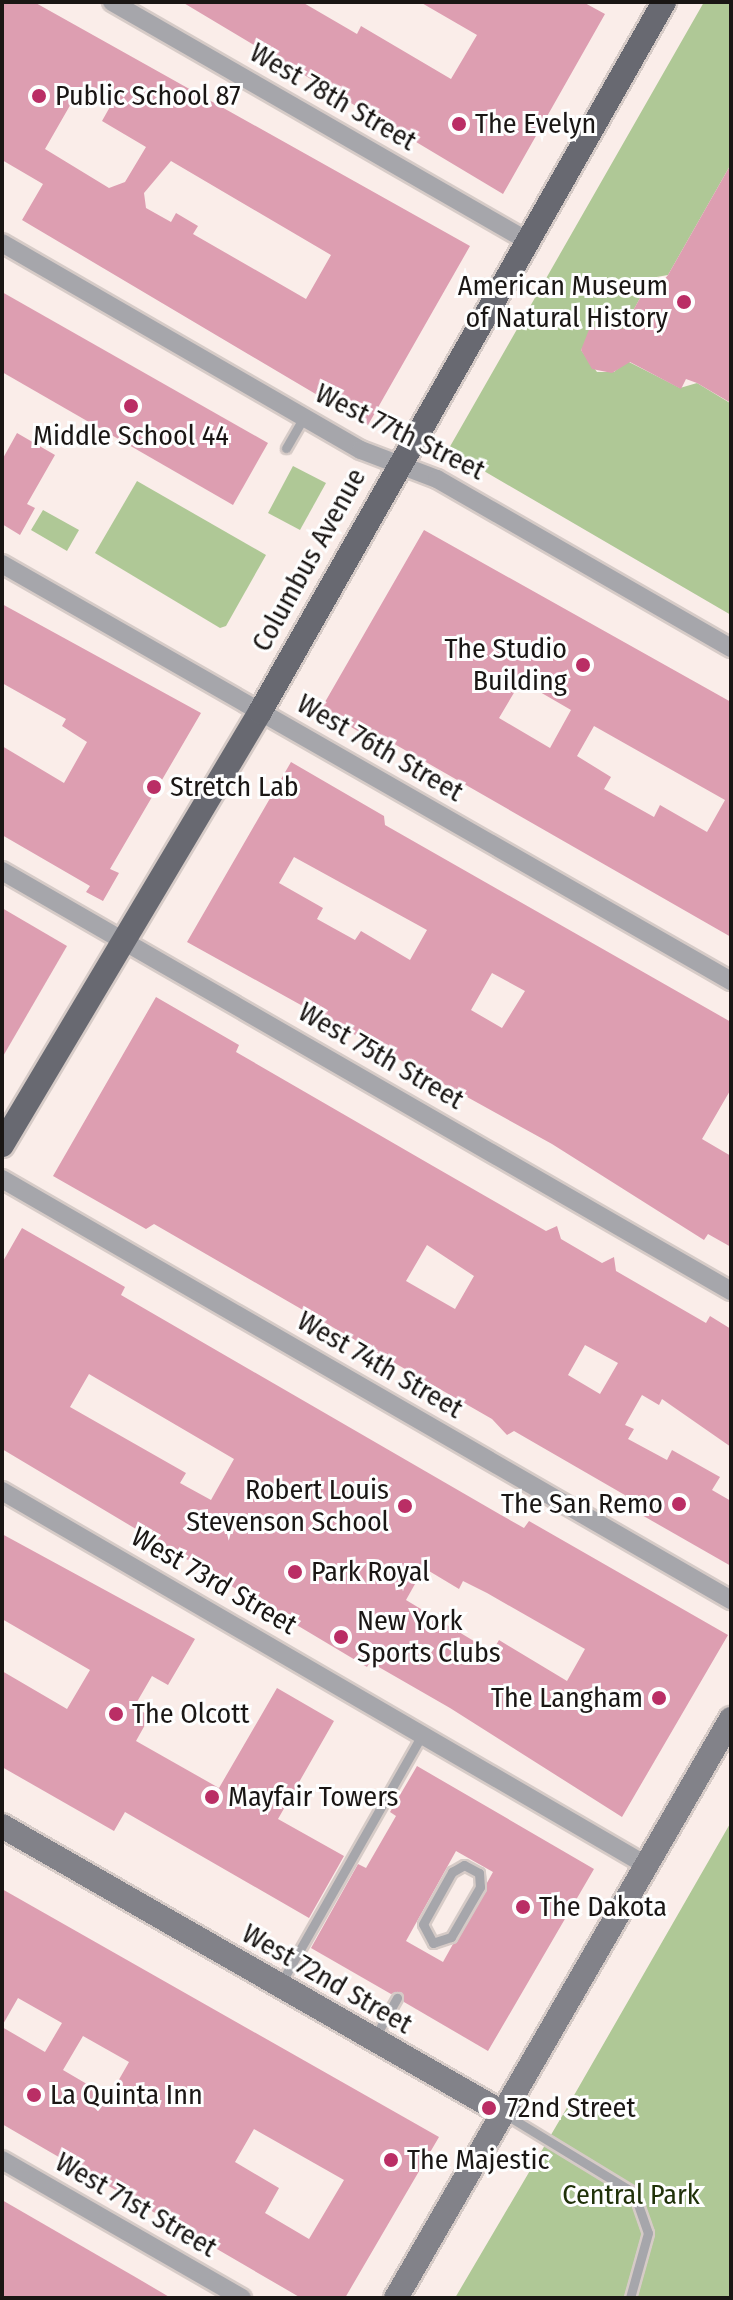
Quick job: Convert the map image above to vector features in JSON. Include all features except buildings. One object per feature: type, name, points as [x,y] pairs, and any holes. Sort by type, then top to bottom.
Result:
[{"type":"main road","name":"Columbus Avenue","points":[[2,1145],[260,712],[396,463],[664,2]]},
{"type":"main road","points":[[396,2298],[731,1719]]},
{"type":"main road","name":"West 72nd Street","points":[[2,1826],[503,2113]]},
{"type":"street","name":"West 78th Street","points":[[112,2],[526,240]]},
{"type":"street","name":"West 77th Street","points":[[2,243],[304,417],[396,463],[437,479],[731,648]]},
{"type":"street","name":"West 76th Street","points":[[2,564],[731,981]]},
{"type":"street","name":"West 75th Street","points":[[2,871],[731,1291]]},
{"type":"street","name":"West 74th Street","points":[[2,1179],[731,1600]]},
{"type":"street","name":"West 73rd Street","points":[[2,1491],[646,1865]]},
{"type":"street","name":"West 71st Street","points":[[2,2160],[242,2298]]},
{"type":"lane","points":[[286,448],[304,417]]},
{"type":"lane","points":[[279,1986],[422,1734]]},
{"type":"lane","points":[[424,1952],[430,1941],[452,1936],[481,1885],[474,1868],[461,1866],[451,1874],[423,1924],[430,1941]]},
{"type":"lane","points":[[373,2040],[397,1998]]},
{"type":"lane","name":"West 72nd Street","points":[[503,2113],[623,2183],[645,2212],[648,2233],[630,2298]]},
{"type":"green space","points":[[704,2],[731,2],[731,164],[668,275],[651,278],[622,331],[595,328],[581,350],[597,372],[614,372],[627,361],[680,388],[697,383],[730,403],[731,615],[448,450]]},
{"type":"green space","points":[[293,466],[326,483],[300,530],[268,513]]},
{"type":"green space","points":[[137,481],[266,555],[226,626],[220,628],[95,553]]},
{"type":"green space","points":[[43,510],[79,530],[67,551],[31,530]]},
{"type":"green space","name":"Central Park","points":[[731,1822],[731,2298],[455,2298],[565,2111]]},
{"type":"place","name":"Public School 87","points":[[39,96]]},
{"type":"place","name":"The Evelyn","points":[[459,124]]},
{"type":"place","name":"American Museum of Natural History","points":[[684,302]]},
{"type":"place","name":"Middle School 44","points":[[131,406]]},
{"type":"place","name":"The Studio Building","points":[[583,665]]},
{"type":"place","name":"Stretch Lab","points":[[154,787]]},
{"type":"place","name":"The San Remo","points":[[679,1504]]},
{"type":"place","name":"Robert Louis Stevenson School","points":[[405,1506]]},
{"type":"place","name":"Park Royal","points":[[295,1572]]},
{"type":"place","name":"New York Sports Clubs","points":[[341,1637]]},
{"type":"place","name":"The Langham","points":[[659,1698]]},
{"type":"place","name":"The Olcott","points":[[116,1714]]},
{"type":"place","name":"Mayfair Towers","points":[[212,1797]]},
{"type":"place","name":"The Dakota","points":[[523,1907]]},
{"type":"place","name":"La Quinta Inn","points":[[34,2095]]},
{"type":"place","name":"72nd Street","points":[[489,2108]]},
{"type":"place","name":"The Majestic","points":[[391,2160]]}]
